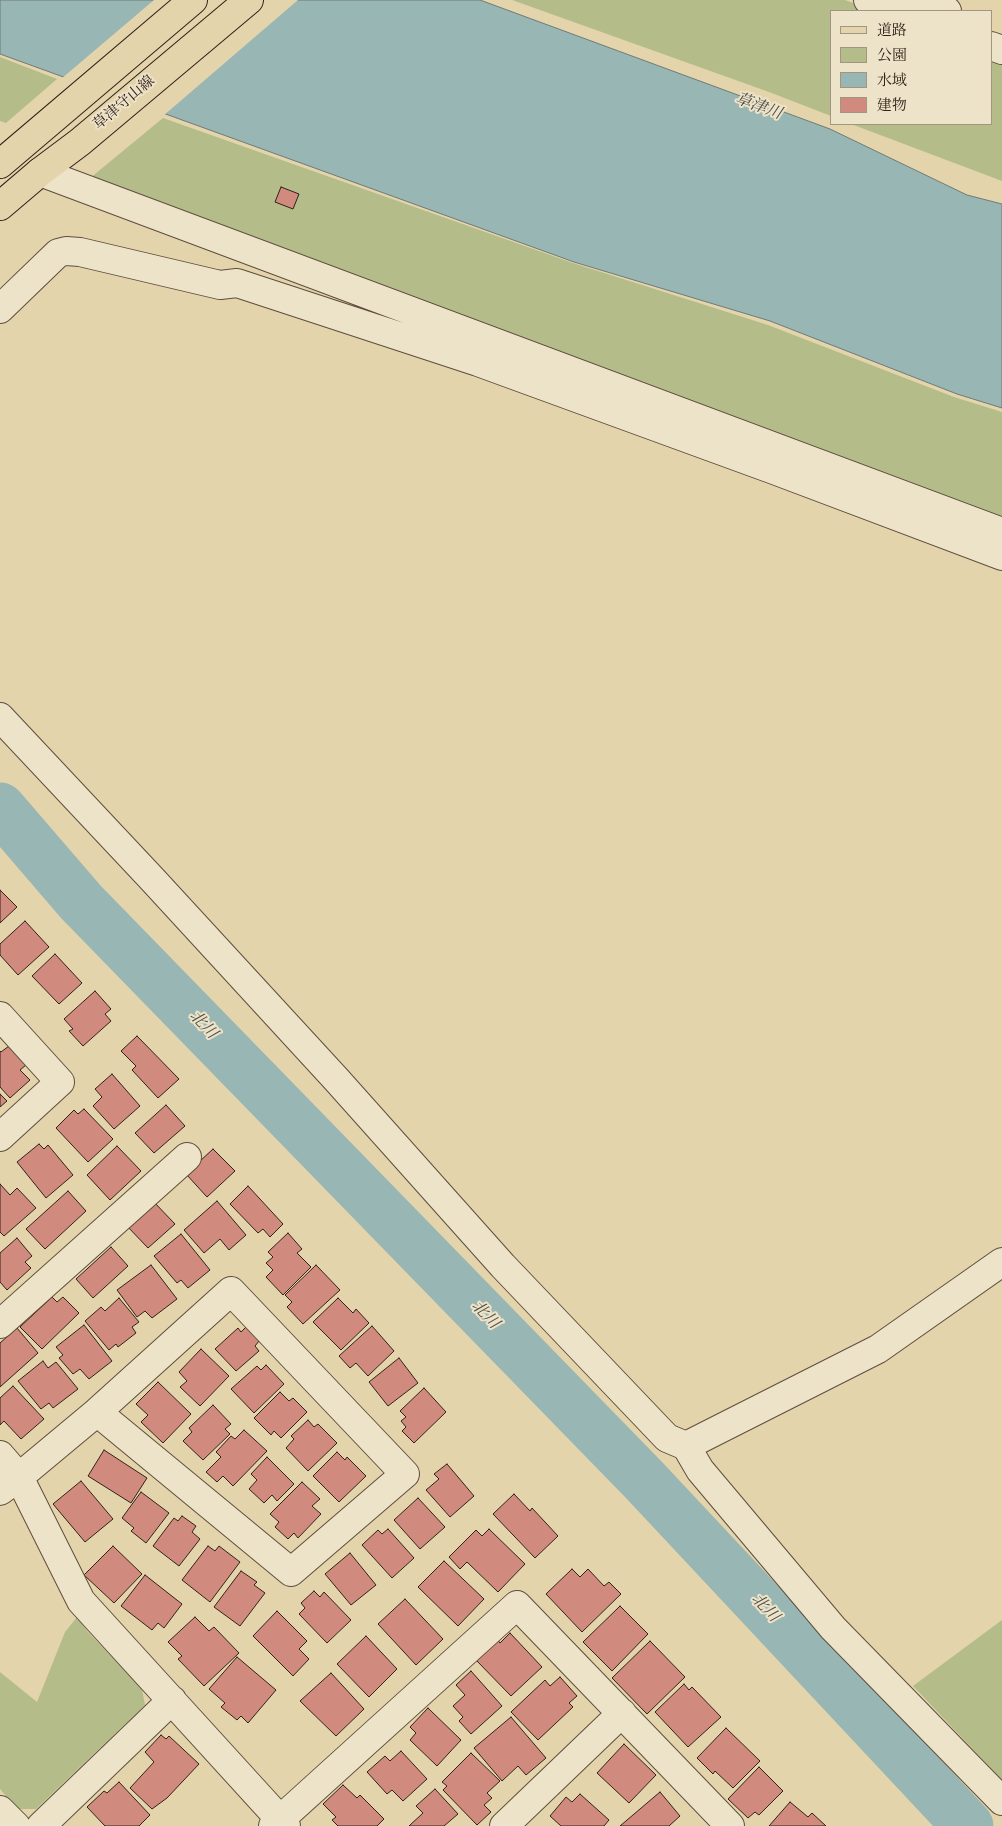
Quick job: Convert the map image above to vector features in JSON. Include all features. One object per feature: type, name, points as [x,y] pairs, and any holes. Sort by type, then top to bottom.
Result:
[{"type":"main road","points":[[0,164],[193,0]]},
{"type":"main road","name":"草津守山線","points":[[0,206],[40,172],[80,142],[249,0]]},
{"type":"street","points":[[868,0],[897,10]]},
{"type":"street","points":[[916,0],[944,10]]},
{"type":"street","points":[[40,172],[1002,532]]},
{"type":"street","points":[[0,309],[58,253],[66,251],[80,252],[220,285],[237,283],[478,362],[1002,556]]},
{"type":"street","points":[[328,312],[338,283]]},
{"type":"street","points":[[0,717],[330,1072],[502,1266],[667,1438],[686,1446],[700,1470],[834,1628],[1002,1801]]},
{"type":"street","points":[[0,1016],[60,1082],[0,1137]]},
{"type":"street","points":[[0,1324],[187,1157]]},
{"type":"street","points":[[686,1446],[878,1349],[1002,1262]]},
{"type":"street","points":[[9,1484],[97,1412],[231,1291],[405,1474],[291,1572],[97,1412]]},
{"type":"street","points":[[0,1455],[9,1484],[81,1601],[172,1700],[280,1824],[517,1605],[730,1826]]},
{"type":"street","points":[[41,1826],[172,1700]]},
{"type":"street","points":[[504,1826],[622,1714]]},
{"type":"street","points":[[0,1810],[16,1826]]},
{"type":"green space","points":[[512,0],[845,0],[872,10],[830,10],[830,116]]},
{"type":"green space","points":[[992,54],[1002,58],[1002,181],[854,125],[992,125]]},
{"type":"green space","points":[[0,57],[57,79],[6,123],[0,121]]},
{"type":"green space","points":[[163,118],[573,263],[768,325],[954,397],[1002,412],[1002,521],[84,183]]},
{"type":"green space","points":[[77,1617],[88,1632],[142,1689],[145,1705],[36,1809],[17,1809],[0,1789],[0,1672],[37,1702],[65,1632]]},
{"type":"green space","points":[[1002,1620],[1002,1780],[913,1686]]},
{"type":"water","name":"草津川","points":[[0,0],[480,0],[830,129],[967,195],[1002,204],[1002,408],[957,394],[770,321],[574,262],[0,54]]},
{"type":"pier","points":[[154,0],[298,0],[163,116],[61,79]]},
{"type":"building","points":[[281,187],[299,194],[293,209],[275,202]]},
{"type":"building","points":[[0,890],[17,907],[0,923]]},
{"type":"building","points":[[25,921],[49,947],[18,975],[0,955],[0,944]]},
{"type":"building","points":[[55,954],[82,983],[59,1004],[32,976]]},
{"type":"building","points":[[95,991],[111,1009],[105,1014],[111,1021],[83,1046],[69,1031],[73,1029],[64,1019]]},
{"type":"building","points":[[137,1036],[179,1079],[158,1098],[132,1070],[136,1066],[121,1051]]},
{"type":"building","points":[[9,1046],[26,1065],[20,1070],[30,1080],[10,1098],[0,1087],[0,1051]]},
{"type":"building","points":[[112,1074],[140,1106],[114,1129],[93,1106],[102,1097],[95,1089]]},
{"type":"building","points":[[0,1094],[7,1101],[0,1107]]},
{"type":"building","points":[[166,1105],[185,1126],[154,1153],[135,1133]]},
{"type":"building","points":[[84,1109],[113,1139],[88,1162],[56,1128],[74,1110],[78,1114]]},
{"type":"building","points":[[39,1144],[44,1149],[48,1145],[73,1175],[46,1198],[17,1162]]},
{"type":"building","points":[[117,1146],[141,1171],[110,1200],[87,1175]]},
{"type":"building","points":[[213,1149],[235,1171],[207,1197],[186,1174]]},
{"type":"building","points":[[0,1184],[10,1195],[17,1188],[36,1208],[4,1236],[0,1232]]},
{"type":"building","points":[[248,1186],[283,1224],[270,1237],[263,1229],[258,1233],[230,1204]]},
{"type":"building","points":[[68,1191],[86,1211],[45,1249],[26,1229]]},
{"type":"building","points":[[152,1200],[175,1224],[148,1248],[126,1225]]},
{"type":"building","points":[[217,1201],[246,1235],[229,1250],[220,1239],[204,1253],[184,1230]]},
{"type":"building","points":[[288,1233],[302,1249],[297,1253],[311,1267],[283,1295],[266,1277],[273,1270],[266,1263],[273,1257],[268,1252]]},
{"type":"building","points":[[181,1234],[210,1270],[188,1288],[181,1280],[177,1283],[154,1256]]},
{"type":"building","points":[[17,1238],[32,1256],[25,1262],[31,1268],[7,1290],[0,1282],[0,1253]]},
{"type":"building","points":[[111,1247],[128,1266],[93,1298],[76,1279]]},
{"type":"building","points":[[151,1265],[177,1299],[152,1318],[145,1311],[137,1317],[117,1290]]},
{"type":"building","points":[[316,1265],[340,1290],[303,1324],[287,1307],[292,1302],[285,1295]]},
{"type":"building","points":[[52,1297],[57,1302],[63,1297],[79,1313],[42,1349],[20,1327]]},
{"type":"building","points":[[119,1298],[139,1322],[132,1327],[136,1333],[118,1347],[116,1344],[109,1350],[85,1321],[101,1307],[105,1311]]},
{"type":"building","points":[[338,1298],[353,1313],[356,1309],[369,1323],[341,1350],[313,1322]]},
{"type":"building","points":[[84,1325],[112,1361],[89,1379],[80,1369],[73,1374],[59,1358],[63,1355],[56,1347]]},
{"type":"building","points":[[372,1326],[394,1351],[368,1376],[356,1363],[350,1368],[339,1356]]},
{"type":"building","points":[[246,1327],[259,1341],[255,1346],[259,1351],[236,1371],[215,1349],[238,1328],[241,1332]]},
{"type":"building","points":[[17,1328],[38,1353],[0,1387],[0,1343]]},
{"type":"building","points":[[201,1349],[229,1376],[200,1406],[180,1387],[187,1381],[179,1372]]},
{"type":"building","points":[[399,1358],[418,1383],[388,1406],[369,1382]]},
{"type":"building","points":[[43,1361],[48,1368],[56,1362],[78,1389],[53,1408],[49,1403],[41,1409],[18,1381]]},
{"type":"building","points":[[266,1365],[284,1384],[254,1413],[231,1389],[257,1366],[261,1370]]},
{"type":"building","points":[[158,1382],[191,1414],[163,1443],[141,1422],[148,1415],[136,1404]]},
{"type":"building","points":[[13,1386],[44,1419],[21,1439],[4,1421],[0,1425],[0,1398]]},
{"type":"building","points":[[424,1388],[446,1412],[414,1443],[402,1431],[406,1427],[401,1421],[406,1417],[400,1411]]},
{"type":"building","points":[[280,1392],[289,1401],[293,1398],[307,1412],[281,1438],[274,1431],[271,1435],[254,1418]]},
{"type":"building","points":[[213,1405],[231,1424],[225,1429],[230,1434],[203,1460],[183,1441],[192,1432],[189,1428]]},
{"type":"building","points":[[308,1420],[314,1427],[318,1424],[337,1443],[308,1471],[286,1448],[294,1439],[291,1436]]},
{"type":"building","points":[[244,1430],[267,1451],[233,1486],[223,1476],[217,1482],[206,1472],[221,1457],[216,1452],[231,1436],[235,1439]]},
{"type":"building","points":[[104,1450],[147,1478],[131,1503],[88,1476]]},
{"type":"building","points":[[337,1452],[345,1460],[347,1457],[366,1476],[339,1502],[313,1476]]},
{"type":"building","points":[[267,1457],[294,1484],[277,1501],[272,1495],[264,1503],[249,1489],[257,1480],[251,1474]]},
{"type":"building","points":[[447,1464],[474,1496],[450,1517],[426,1490],[439,1479],[434,1474]]},
{"type":"building","points":[[81,1481],[113,1519],[85,1542],[53,1504]]},
{"type":"building","points":[[302,1482],[320,1499],[312,1506],[321,1514],[298,1538],[294,1533],[288,1539],[275,1527],[279,1522],[270,1514]]},
{"type":"building","points":[[141,1492],[169,1513],[146,1543],[131,1531],[134,1528],[122,1518]]},
{"type":"building","points":[[514,1494],[530,1511],[532,1508],[558,1536],[535,1558],[493,1514]]},
{"type":"building","points":[[418,1498],[445,1527],[420,1549],[394,1520]]},
{"type":"building","points":[[182,1516],[196,1526],[192,1532],[200,1539],[179,1566],[153,1546],[174,1518],[178,1521]]},
{"type":"building","points":[[388,1529],[414,1558],[392,1578],[362,1545],[378,1530],[382,1534]]},
{"type":"building","points":[[489,1529],[525,1564],[498,1592],[467,1562],[460,1569],[449,1557],[476,1530],[482,1536]]},
{"type":"building","points":[[113,1546],[142,1574],[114,1603],[84,1575]]},
{"type":"building","points":[[208,1546],[215,1551],[219,1546],[240,1562],[210,1602],[182,1580]]},
{"type":"building","points":[[350,1553],[376,1585],[351,1605],[325,1574]]},
{"type":"building","points":[[444,1561],[484,1599],[458,1626],[418,1587]]},
{"type":"building","points":[[572,1569],[580,1577],[588,1569],[604,1586],[609,1582],[621,1594],[582,1632],[546,1594]]},
{"type":"building","points":[[241,1571],[257,1582],[254,1585],[265,1593],[240,1626],[214,1607]]},
{"type":"building","points":[[145,1575],[182,1604],[164,1628],[158,1623],[152,1630],[121,1606]]},
{"type":"building","points":[[314,1591],[320,1597],[324,1592],[351,1620],[327,1643],[299,1614],[305,1608],[301,1603]]},
{"type":"building","points":[[405,1599],[443,1639],[416,1665],[378,1624]]},
{"type":"building","points":[[620,1606],[648,1634],[612,1671],[583,1642]]},
{"type":"building","points":[[277,1611],[307,1641],[299,1649],[309,1659],[293,1676],[253,1636]]},
{"type":"building","points":[[195,1617],[209,1631],[214,1627],[239,1653],[204,1686],[178,1659],[182,1656],[168,1642]]},
{"type":"building","points":[[510,1633],[542,1667],[511,1696],[475,1659],[497,1639],[500,1643]]},
{"type":"building","points":[[366,1636],[397,1669],[369,1697],[337,1664]]},
{"type":"building","points":[[650,1641],[685,1677],[647,1714],[612,1678]]},
{"type":"building","points":[[237,1657],[276,1690],[248,1723],[241,1716],[237,1720],[221,1707],[225,1703],[209,1689]]},
{"type":"building","points":[[471,1671],[502,1706],[471,1734],[459,1721],[463,1717],[453,1706],[465,1695],[456,1685]]},
{"type":"building","points":[[331,1673],[364,1709],[336,1736],[300,1701]]},
{"type":"building","points":[[560,1677],[577,1696],[569,1703],[573,1707],[538,1740],[511,1712],[545,1680],[550,1686]]},
{"type":"building","points":[[684,1684],[689,1690],[692,1687],[721,1717],[688,1747],[655,1712]]},
{"type":"building","points":[[428,1708],[461,1740],[437,1766],[410,1740],[416,1733],[410,1727]]},
{"type":"building","points":[[511,1717],[546,1758],[526,1775],[518,1766],[502,1781],[474,1748]]},
{"type":"building","points":[[726,1728],[760,1761],[733,1788],[715,1771],[713,1774],[697,1758]]},
{"type":"building","points":[[161,1735],[166,1739],[169,1736],[199,1764],[167,1798],[152,1809],[130,1788],[154,1762],[145,1752]]},
{"type":"building","points":[[624,1744],[656,1775],[629,1803],[597,1773]]},
{"type":"building","points":[[401,1751],[427,1779],[403,1801],[392,1790],[387,1794],[367,1772],[385,1756],[390,1761]]},
{"type":"building","points":[[471,1753],[500,1781],[487,1793],[492,1798],[484,1805],[491,1812],[477,1825],[443,1790],[447,1786],[442,1782]]},
{"type":"building","points":[[759,1767],[783,1791],[759,1815],[755,1812],[748,1818],[728,1799]]},
{"type":"building","points":[[119,1782],[150,1815],[139,1826],[105,1826],[87,1807],[104,1791],[107,1793]]},
{"type":"building","points":[[343,1785],[357,1798],[360,1795],[384,1819],[377,1826],[338,1826],[332,1820],[336,1817],[323,1804]]},
{"type":"building","points":[[435,1789],[458,1814],[444,1826],[409,1826],[423,1813],[416,1806]]},
{"type":"building","points":[[660,1792],[680,1816],[669,1826],[620,1826]]},
{"type":"building","points":[[580,1794],[609,1820],[604,1826],[561,1826],[550,1816],[566,1797],[572,1802]]},
{"type":"building","points":[[790,1802],[808,1817],[812,1813],[826,1826],[769,1826]]},
{"type":"waterway","name":"北川","points":[[0,808],[81,902],[644,1480],[968,1826]]}]
